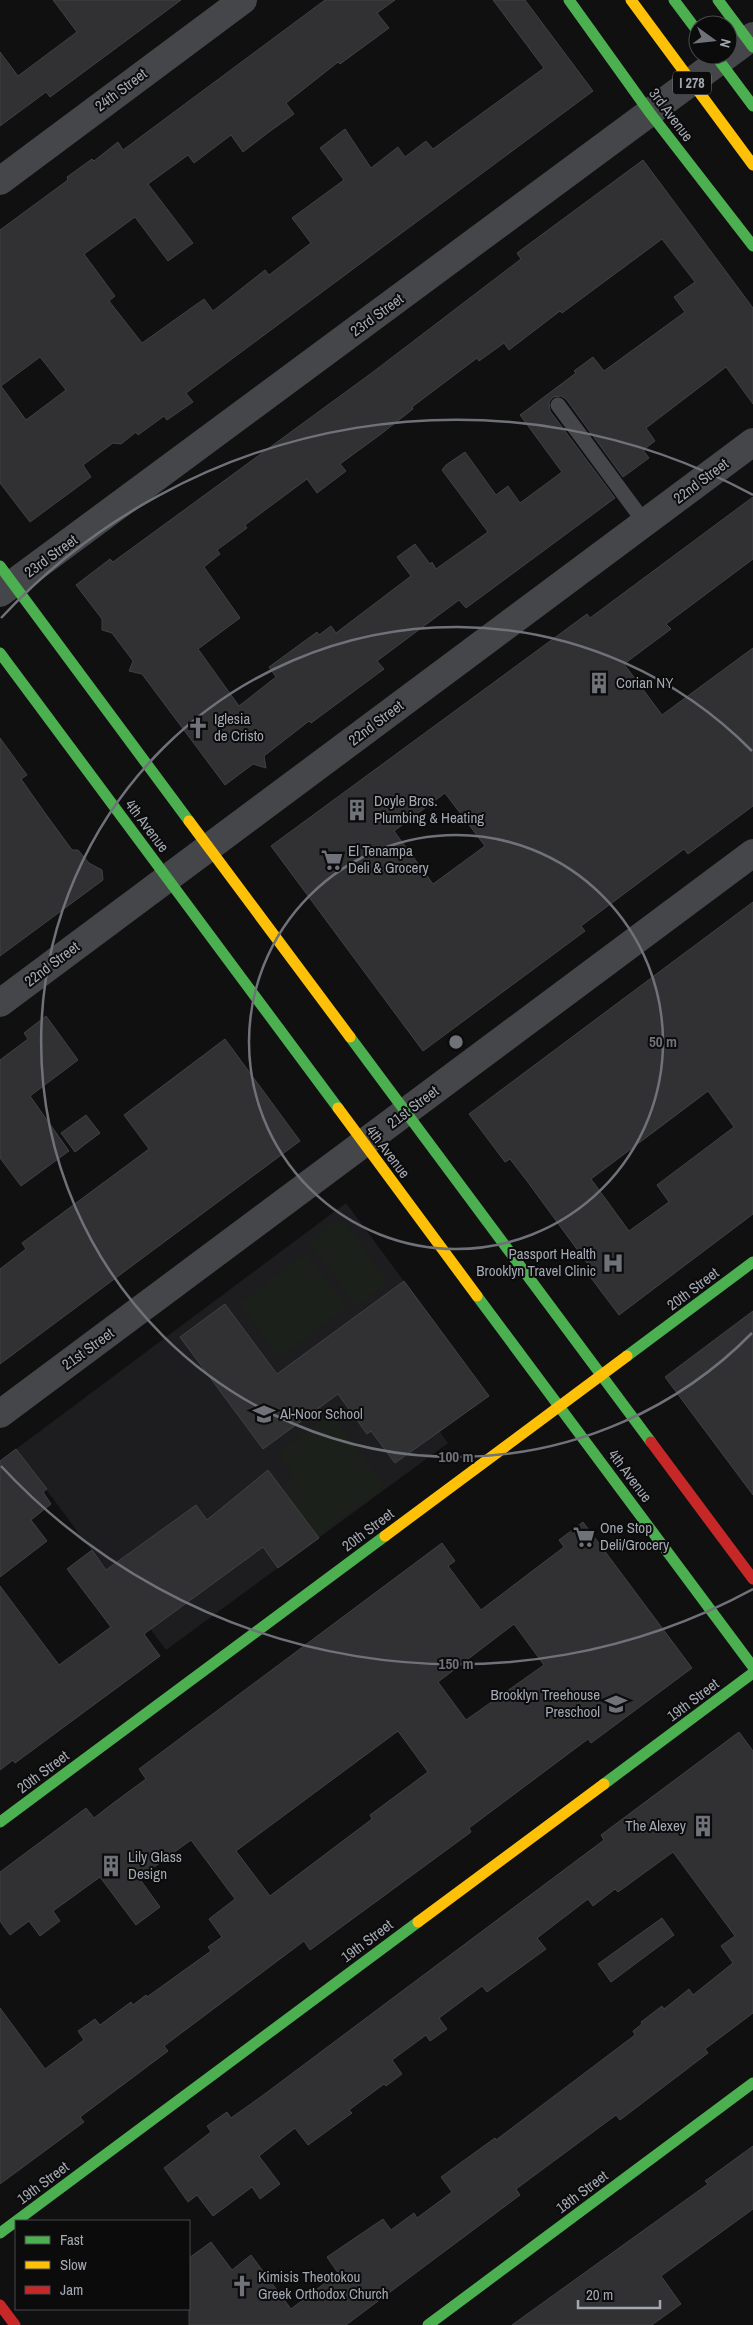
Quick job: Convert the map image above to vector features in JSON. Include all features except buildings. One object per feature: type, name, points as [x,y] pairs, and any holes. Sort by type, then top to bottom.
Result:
[{"type":"main road","name":"3rd Avenue","points":[[569,0],[650,113],[753,246]]},
{"type":"main road","name":"I 278","points":[[631,0],[753,165]]},
{"type":"main road","points":[[674,0],[688,19]]},
{"type":"main road","points":[[718,0],[753,47]]},
{"type":"main road","name":"I 278","points":[[722,65],[753,106]]},
{"type":"main road","points":[[4,581],[209,847],[753,1579]]},
{"type":"main road","name":"4th Avenue","points":[[0,653],[753,1667]]},
{"type":"main road","name":"20th Street","points":[[0,1822],[753,1262]]},
{"type":"main road","name":"19th Street","points":[[17,2220],[753,1673]]},
{"type":"main road","name":"18th Street","points":[[428,2325],[753,2084]]},
{"type":"main road","name":"19th Street","points":[[0,2233],[15,2222]]},
{"type":"main road","points":[[0,2305],[15,2325]]},
{"type":"street","name":"24th Street","points":[[0,181],[243,0]]},
{"type":"street","name":"23rd Street","points":[[4,581],[650,113],[753,36]]},
{"type":"street","name":"22nd Street","points":[[0,1003],[753,442]]},
{"type":"street","name":"21st Street","points":[[0,1414],[753,854]]},
{"type":"lane","points":[[558,405],[645,523]]},
{"type":"shaded area","name":"Al-Noor School","points":[[346,1203],[489,1396],[440,1432],[448,1443],[166,1650],[16,1449]]},
{"type":"shaded area","points":[[337,1221],[345,1223],[389,1282],[357,1306],[309,1242]]},
{"type":"shaded area","points":[[306,1253],[347,1307],[279,1358],[239,1303]]},
{"type":"shaded area","points":[[330,1413],[385,1486],[318,1536],[280,1486],[294,1475],[278,1453]]},
{"type":"traffic: fast","points":[[569,0],[650,113],[753,246]]},
{"type":"traffic: fast","points":[[674,0],[688,19]]},
{"type":"traffic: fast","points":[[718,0],[753,47]]},
{"type":"traffic: fast","points":[[722,65],[753,106]]},
{"type":"traffic: fast","points":[[0,566],[189,821]]},
{"type":"traffic: fast","points":[[0,653],[338,1108]]},
{"type":"traffic: fast","points":[[350,1037],[651,1442]]},
{"type":"traffic: fast","points":[[627,1356],[753,1262]]},
{"type":"traffic: fast","points":[[477,1296],[753,1667]]},
{"type":"traffic: fast","points":[[0,1822],[385,1536]]},
{"type":"traffic: fast","points":[[604,1784],[753,1673]]},
{"type":"traffic: fast","points":[[17,2220],[418,1922]]},
{"type":"traffic: fast","points":[[428,2325],[753,2083]]},
{"type":"traffic: fast","points":[[0,2233],[15,2222]]},
{"type":"traffic: slow","points":[[631,0],[753,165]]},
{"type":"traffic: slow","points":[[189,821],[350,1037]]},
{"type":"traffic: slow","points":[[338,1108],[477,1296]]},
{"type":"traffic: slow","points":[[385,1536],[627,1356]]},
{"type":"traffic: slow","points":[[418,1922],[604,1784]]},
{"type":"traffic: jam","points":[[651,1442],[753,1579]]},
{"type":"traffic: jam","points":[[0,2305],[15,2325]]},
{"type":"place","name":"Corian NY","points":[[599,683]]},
{"type":"place","name":"Iglesia de Cristo","points":[[198,728]]},
{"type":"place","name":"Doyle Bros. Plumbing & Heating","points":[[357,810]]},
{"type":"place","name":"El Tenampa Deli & Grocery","points":[[332,860]]},
{"type":"place","name":"Passport Health Brooklyn Travel Clinic","points":[[613,1263]]},
{"type":"place","name":"Al-Noor School","points":[[264,1414]]},
{"type":"place","name":"One Stop Deli/Grocery","points":[[584,1537]]},
{"type":"place","name":"Brooklyn Treehouse Preschool","points":[[616,1704]]},
{"type":"place","name":"The Alexey","points":[[703,1826]]},
{"type":"place","name":"Lily Glass Design","points":[[111,1866]]},
{"type":"place","name":"Kimisis Theotokou Greek Orthodox Church","points":[[242,2286]]}]
